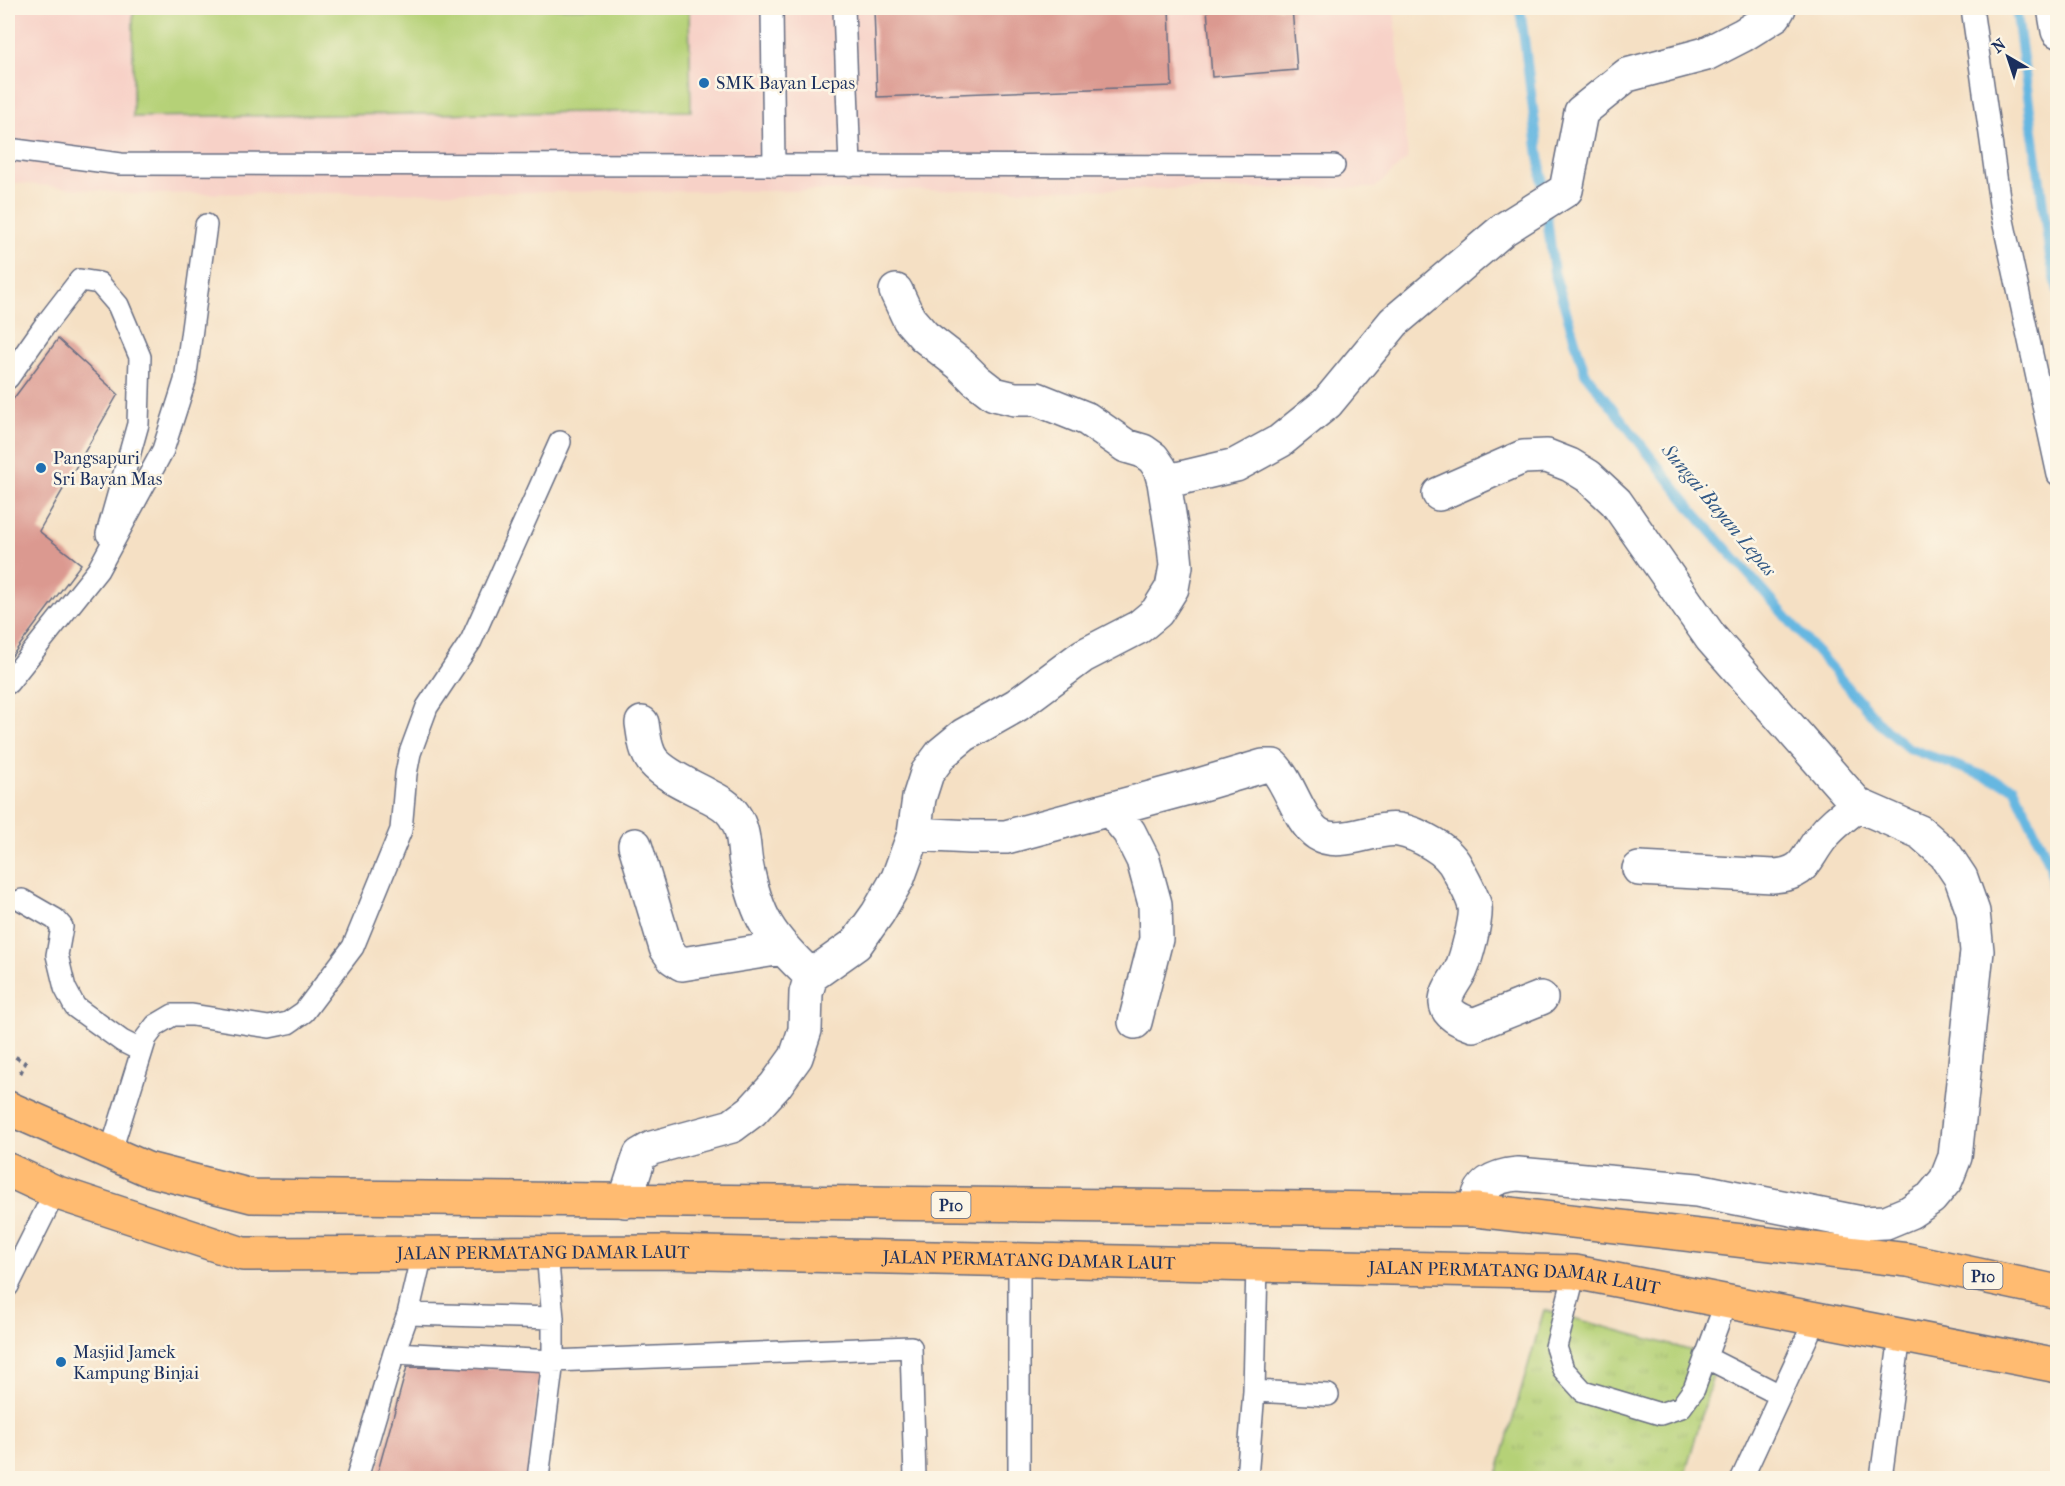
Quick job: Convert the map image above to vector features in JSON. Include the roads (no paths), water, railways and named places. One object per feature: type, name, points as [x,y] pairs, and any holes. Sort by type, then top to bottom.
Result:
[{"type":"highway","name":"P10","points":[[8,1108],[147,1169],[252,1196],[1476,1210],[1908,1260],[2058,1292]]},
{"type":"highway","name":"JALAN PERMATANG DAMAR LAUT","points":[[8,1170],[55,1192],[243,1254],[662,1252],[1575,1272],[2058,1366]]},
{"type":"street","points":[[1164,482],[1236,465],[1280,441],[1327,404],[1394,321],[1504,229],[1566,190],[1581,112],[1627,75],[1706,54],[1775,15],[1779,8]]},
{"type":"street","points":[[2054,8],[2058,31]]},
{"type":"street","points":[[626,1201],[640,1155],[652,1148],[732,1126],[752,1111],[775,1086],[796,1057],[806,1030],[806,993],[811,976],[856,944],[878,913],[898,878],[914,834],[927,772],[942,753],[964,735],[1017,705],[1083,656],[1139,627],[1157,612],[1172,588],[1176,567],[1164,482],[1160,468],[1153,458],[1126,446],[1087,419],[1037,399],[1015,399],[994,394],[924,336],[909,319],[896,291]]},
{"type":"street","points":[[1439,494],[1523,456],[1547,456],[1570,465],[1588,476],[1616,502],[1711,638],[1858,805],[1920,832],[1945,854],[1961,878],[1973,912],[1977,951],[1955,1157],[1946,1180],[1931,1198],[1910,1212],[1886,1222],[1861,1223],[1697,1190],[1518,1174],[1500,1176],[1486,1185],[1476,1200],[1476,1210]]},
{"type":"street","points":[[642,723],[645,744],[654,762],[672,776],[722,803],[734,814],[743,832],[746,861],[755,901],[765,926],[782,948],[811,976]]},
{"type":"street","points":[[914,834],[1006,837],[1263,766],[1273,766],[1280,772],[1308,823],[1318,834],[1335,839],[1397,829],[1423,838],[1443,850],[1457,866],[1475,908],[1472,932],[1462,968],[1448,993],[1446,1003],[1450,1012],[1460,1020],[1473,1025],[1541,998]]},
{"type":"street","points":[[1639,869],[1788,875],[1800,869],[1823,836],[1858,805]]},
{"type":"street","points":[[1110,809],[1129,832],[1143,860],[1155,904],[1156,939],[1136,1022]]},
{"type":"street","points":[[635,845],[666,948],[673,958],[682,964],[782,948]]},
{"type":"lane","points":[[772,8],[774,166]]},
{"type":"lane","points":[[844,8],[850,166]]},
{"type":"lane","points":[[1972,8],[2001,211],[2058,475]]},
{"type":"lane","points":[[8,149],[121,164],[1334,166]]},
{"type":"lane","points":[[8,682],[98,570],[163,450],[185,381],[206,225]]},
{"type":"lane","points":[[8,378],[80,280],[99,283],[118,305],[140,357],[138,424],[98,570]]},
{"type":"lane","points":[[110,1154],[146,1038],[156,1025],[173,1015],[192,1015],[269,1027],[288,1023],[304,1012],[352,947],[401,830],[410,753],[427,707],[471,641],[560,442]]},
{"type":"lane","points":[[22,900],[55,919],[62,927],[57,955],[65,988],[75,1006],[122,1041],[142,1051]]},
{"type":"lane","points":[[8,1286],[55,1192]]},
{"type":"lane","points":[[538,1479],[553,1361],[553,1318],[547,1253]]},
{"type":"lane","points":[[357,1479],[394,1353],[408,1314],[422,1254]]},
{"type":"lane","points":[[1019,1260],[1020,1479]]},
{"type":"lane","points":[[1247,1479],[1254,1391],[1257,1265]]},
{"type":"lane","points":[[1575,1272],[1556,1347],[1563,1369],[1583,1391],[1660,1414],[1681,1407],[1694,1389],[1726,1302]]},
{"type":"lane","points":[[408,1314],[553,1318]]},
{"type":"lane","points":[[1742,1479],[1815,1320]]},
{"type":"lane","points":[[1881,1479],[1912,1339]]},
{"type":"lane","points":[[394,1353],[553,1361],[911,1347],[915,1479]]},
{"type":"lane","points":[[1705,1357],[1780,1395]]},
{"type":"lane","points":[[1254,1391],[1328,1395]]},
{"type":"waterway","name":"Sungai Bayan Lepas","points":[[1520,8],[1554,272],[1585,373],[1694,512],[1882,726],[1908,748],[2014,787],[2050,864],[2058,926]]},
{"type":"waterway","points":[[2016,8],[2050,256],[2058,290]]},
{"type":"place","name":"SMK Bayan Lepas","points":[[704,83]]},
{"type":"place","name":"Pangsapuri Sri Bayan Mas","points":[[41,468]]},
{"type":"place","name":"Masjid Jamek Kampung Binjai","points":[[61,1362]]}]
